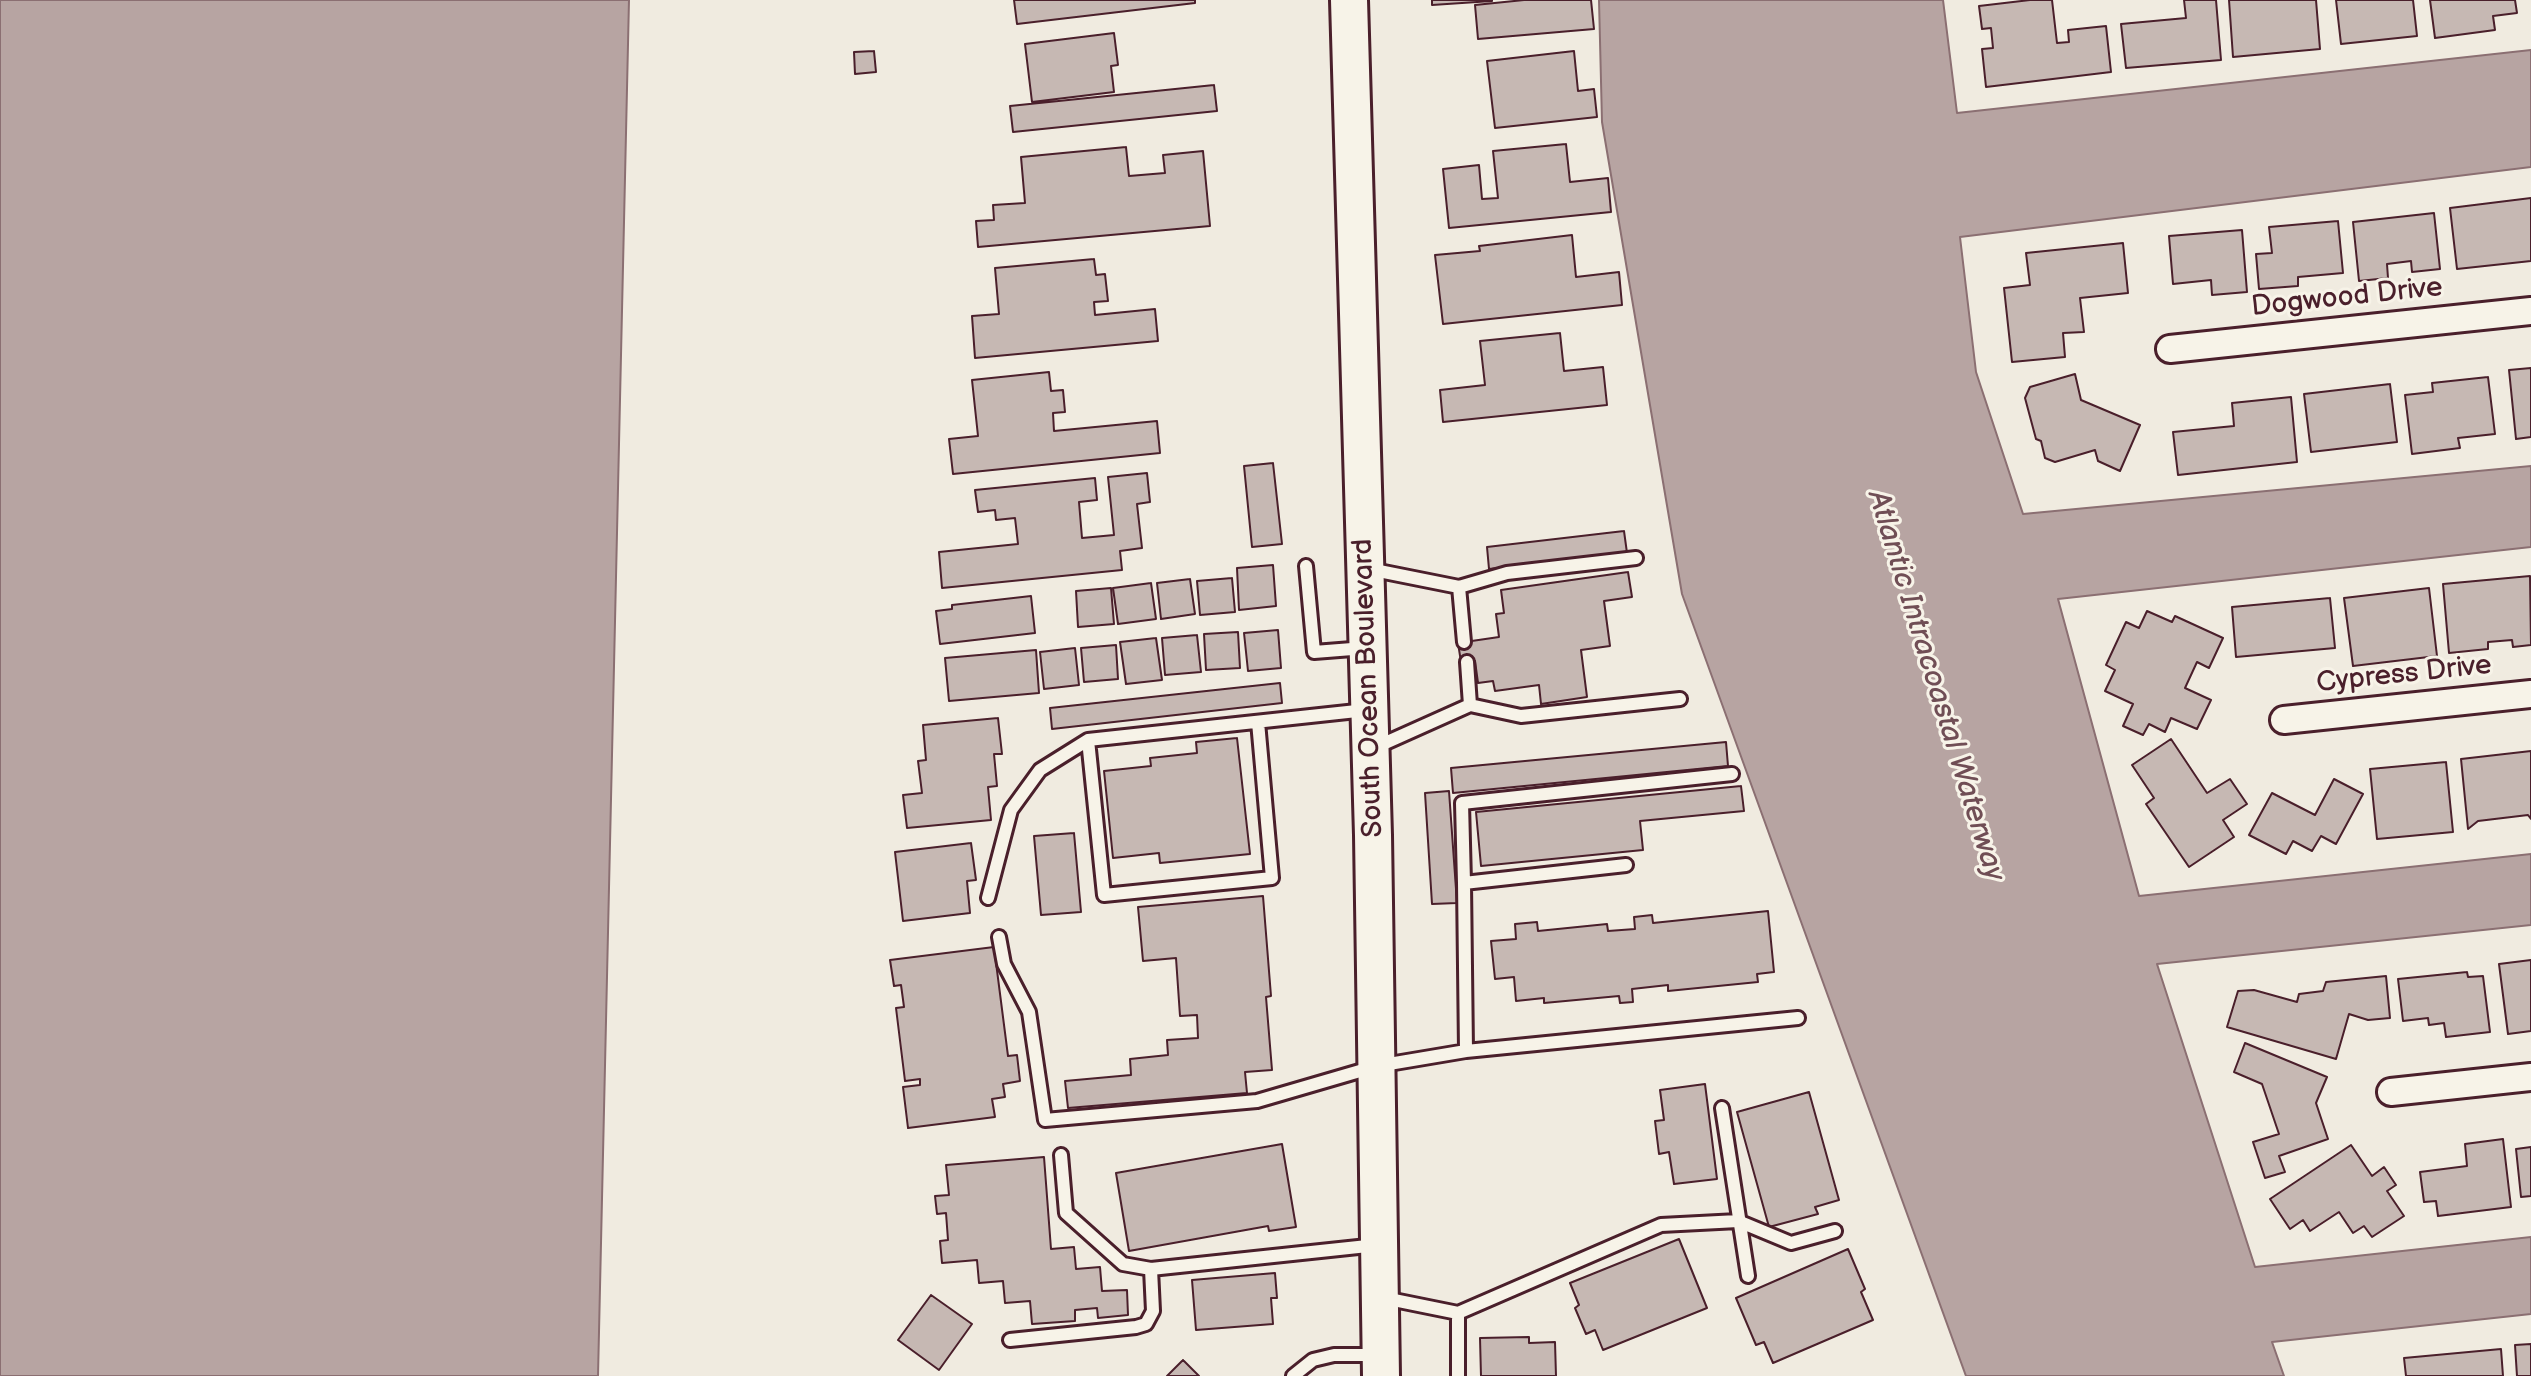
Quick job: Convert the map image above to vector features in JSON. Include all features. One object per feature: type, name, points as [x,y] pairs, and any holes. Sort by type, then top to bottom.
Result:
[{"type":"main road","name":"South Ocean Boulevard","points":[[1349,0],[1371,749],[1381,1366]]},
{"type":"street","name":"Dogwood Drive","points":[[2170,349],[2531,311]]},
{"type":"street","name":"Cypress Drive","points":[[2284,720],[2531,694]]},
{"type":"street","points":[[2391,1092],[2531,1077]]},
{"type":"lane","points":[[1366,568],[1459,587],[1507,573],[1636,558]]},
{"type":"lane","points":[[1306,566],[1314,652],[1368,648]]},
{"type":"lane","points":[[1459,587],[1464,642]]},
{"type":"lane","points":[[1467,662],[1470,705]]},
{"type":"lane","points":[[1371,749],[1470,705],[1521,716],[1680,699]]},
{"type":"lane","points":[[988,898],[1011,810],[1040,770],[1088,740],[1370,710]]},
{"type":"lane","points":[[1088,740],[1104,895],[1272,878],[1258,722]]},
{"type":"lane","points":[[1466,1051],[1462,803],[1732,774]]},
{"type":"lane","points":[[1464,883],[1626,865]]},
{"type":"lane","points":[[999,937],[1004,964],[1029,1012],[1045,1120],[1257,1101],[1377,1066],[1466,1051],[1798,1018]]},
{"type":"lane","points":[[1722,1108],[1748,1276]]},
{"type":"lane","points":[[1061,1155],[1066,1213],[1123,1264],[1151,1269],[1380,1245]]},
{"type":"lane","points":[[1381,1298],[1458,1313],[1661,1225],[1738,1221],[1791,1243],[1835,1231]]},
{"type":"lane","points":[[1010,1340],[1146,1324],[1153,1311],[1151,1269]]},
{"type":"lane","points":[[1458,1313],[1458,1376]]},
{"type":"lane","points":[[1293,1376],[1313,1360],[1334,1355],[1381,1366]]},
{"type":"water","points":[[0,0],[629,0],[598,1376],[0,1376]]},
{"type":"water","name":"Atlantic Intracoastal Waterway","points":[[1599,0],[1943,0],[1957,113],[2531,50],[2531,167],[1960,237],[1976,372],[2023,514],[2531,466],[2531,547],[2058,599],[2139,896],[2531,854],[2531,925],[2157,964],[2255,1267],[2531,1237],[2531,1314],[2272,1342],[2284,1376],[1966,1376],[1682,594],[1602,122]]},
{"type":"building","points":[[1014,0],[1195,0],[1195,3],[1017,24]]},
{"type":"building","points":[[1432,0],[1492,0],[1492,1],[1432,5]]},
{"type":"building","points":[[1524,0],[1591,0],[1594,29],[1478,39],[1475,5]]},
{"type":"building","points":[[2052,0],[2057,43],[2069,42],[2068,30],[2106,26],[2111,72],[1986,87],[1982,49],[1993,48],[1991,28],[1982,29],[1979,6]]},
{"type":"building","points":[[2184,0],[2216,0],[2221,60],[2126,68],[2121,24],[2186,18]]},
{"type":"building","points":[[2229,0],[2316,0],[2320,49],[2233,57]]},
{"type":"building","points":[[2336,0],[2413,0],[2417,36],[2341,44]]},
{"type":"building","points":[[2430,0],[2515,0],[2517,13],[2493,16],[2495,30],[2435,38]]},
{"type":"building","points":[[1114,33],[1118,65],[1111,66],[1114,92],[1032,102],[1025,44]]},
{"type":"building","points":[[874,51],[876,72],[855,74],[854,52]]},
{"type":"building","points":[[1574,51],[1578,91],[1594,89],[1597,117],[1495,128],[1487,61]]},
{"type":"building","points":[[1214,85],[1217,111],[1013,132],[1010,106]]},
{"type":"building","points":[[1566,144],[1570,182],[1608,178],[1611,212],[1449,228],[1443,169],[1479,165],[1482,199],[1498,198],[1493,151]]},
{"type":"building","points":[[1126,147],[1129,176],[1165,173],[1163,155],[1203,151],[1210,226],[978,247],[976,221],[994,220],[993,205],[1025,203],[1021,157]]},
{"type":"building","points":[[2531,198],[2531,261],[2457,269],[2450,208]]},
{"type":"building","points":[[2434,213],[2440,269],[2412,272],[2411,261],[2387,264],[2388,278],[2359,281],[2353,222]]},
{"type":"building","points":[[2338,221],[2343,273],[2298,277],[2298,286],[2259,289],[2256,254],[2272,253],[2269,227]]},
{"type":"building","points":[[2242,230],[2247,292],[2212,295],[2211,280],[2173,284],[2169,236]]},
{"type":"building","points":[[1572,235],[1576,277],[1619,272],[1622,305],[1443,324],[1435,255],[1480,251],[1479,246]]},
{"type":"building","points":[[2123,243],[2128,293],[2080,298],[2084,332],[2063,333],[2065,357],[2012,362],[2004,288],[2030,285],[2026,253]]},
{"type":"building","points":[[1094,259],[1096,275],[1105,274],[1108,301],[1094,302],[1095,315],[1155,309],[1158,341],[975,358],[972,316],[999,314],[995,268]]},
{"type":"building","points":[[1560,333],[1564,371],[1603,367],[1607,405],[1443,422],[1440,390],[1485,385],[1480,341]]},
{"type":"building","points":[[2531,368],[2531,437],[2516,439],[2509,370]]},
{"type":"building","points":[[1049,372],[1051,391],[1063,390],[1065,412],[1053,413],[1054,431],[1157,421],[1160,453],[953,474],[949,439],[978,436],[972,380]]},
{"type":"building","points":[[2075,374],[2081,400],[2140,425],[2120,471],[2098,461],[2095,450],[2055,462],[2045,458],[2041,441],[2036,439],[2025,398],[2030,387]]},
{"type":"building","points":[[2488,377],[2495,434],[2458,438],[2460,448],[2412,454],[2405,395],[2433,392],[2432,383]]},
{"type":"building","points":[[2390,384],[2397,442],[2311,452],[2304,394]]},
{"type":"building","points":[[2291,397],[2297,462],[2178,475],[2173,432],[2234,426],[2232,403]]},
{"type":"building","points":[[1273,463],[1282,544],[1252,547],[1244,466]]},
{"type":"building","points":[[1147,473],[1150,502],[1137,504],[1142,548],[1120,551],[1122,570],[942,588],[939,552],[1018,544],[1015,518],[996,520],[995,510],[978,512],[975,490],[1095,478],[1097,500],[1079,502],[1082,538],[1114,535],[1108,477]]},
{"type":"building","points":[[1624,531],[1627,553],[1489,569],[1487,547]]},
{"type":"building","points":[[1273,565],[1276,606],[1239,610],[1237,568]]},
{"type":"building","points":[[1628,572],[1632,597],[1604,601],[1610,646],[1581,650],[1587,697],[1541,704],[1539,685],[1495,691],[1493,681],[1478,683],[1475,661],[1461,662],[1458,643],[1499,637],[1496,614],[1504,613],[1501,590]]},
{"type":"building","points":[[2530,576],[2531,645],[2513,647],[2512,640],[2488,642],[2488,649],[2449,653],[2443,584]]},
{"type":"building","points":[[1232,578],[1235,612],[1200,615],[1197,581]]},
{"type":"building","points":[[1190,579],[1195,614],[1161,619],[1157,583]]},
{"type":"building","points":[[1151,583],[1156,619],[1118,624],[1113,588]]},
{"type":"building","points":[[1111,588],[1114,624],[1078,627],[1076,591]]},
{"type":"building","points":[[2429,588],[2437,656],[2353,666],[2344,598]]},
{"type":"building","points":[[1031,596],[1035,633],[940,644],[936,611],[952,609],[952,605]]},
{"type":"building","points":[[2330,598],[2335,648],[2236,657],[2232,607]]},
{"type":"building","points":[[2147,611],[2172,622],[2175,616],[2223,638],[2209,668],[2197,662],[2185,688],[2211,700],[2197,729],[2171,718],[2165,732],[2149,724],[2143,735],[2123,726],[2133,704],[2105,691],[2115,670],[2106,665],[2126,622],[2139,628]]},
{"type":"building","points":[[1278,630],[1281,668],[1248,671],[1244,633]]},
{"type":"building","points":[[1238,632],[1240,668],[1206,670],[1204,634]]},
{"type":"building","points":[[1197,635],[1201,672],[1165,675],[1162,638]]},
{"type":"building","points":[[1156,638],[1162,680],[1126,684],[1120,642]]},
{"type":"building","points":[[1116,645],[1118,679],[1084,682],[1081,648]]},
{"type":"building","points":[[1075,648],[1079,685],[1044,689],[1040,652]]},
{"type":"building","points":[[1036,650],[1039,693],[949,701],[945,658]]},
{"type":"building","points":[[1280,683],[1282,703],[1052,729],[1050,708]]},
{"type":"building","points":[[998,718],[1002,754],[994,754],[997,786],[988,787],[991,820],[907,828],[903,795],[922,793],[918,761],[926,760],[923,725]]},
{"type":"building","points":[[1237,738],[1250,854],[1160,863],[1159,853],[1113,858],[1104,771],[1151,766],[1150,758],[1197,753],[1196,742]]},
{"type":"building","points":[[2171,739],[2207,793],[2230,779],[2247,804],[2223,820],[2234,837],[2189,867],[2146,804],[2154,798],[2132,765]]},
{"type":"building","points":[[1726,742],[1728,766],[1453,793],[1451,768]]},
{"type":"building","points":[[2531,751],[2531,819],[2528,815],[2478,821],[2468,829],[2461,759]]},
{"type":"building","points":[[2446,762],[2453,832],[2377,839],[2370,769]]},
{"type":"building","points":[[2334,779],[2363,794],[2336,844],[2321,836],[2312,851],[2293,841],[2286,854],[2249,835],[2272,793],[2315,815]]},
{"type":"building","points":[[1741,786],[1744,811],[1640,821],[1643,850],[1481,866],[1476,812]]},
{"type":"building","points":[[1449,791],[1457,903],[1432,904],[1425,793]]},
{"type":"building","points":[[1074,833],[1081,912],[1041,915],[1034,836]]},
{"type":"building","points":[[971,843],[976,880],[967,881],[970,913],[903,921],[895,852]]},
{"type":"building","points":[[1263,896],[1271,996],[1266,997],[1272,1070],[1245,1072],[1247,1093],[1068,1108],[1065,1081],[1131,1075],[1130,1059],[1168,1055],[1167,1040],[1198,1038],[1197,1015],[1180,1016],[1176,958],[1143,961],[1138,907]]},
{"type":"building","points":[[1768,911],[1774,972],[1757,974],[1758,982],[1668,991],[1668,985],[1632,989],[1633,1002],[1620,1003],[1619,996],[1544,1003],[1544,998],[1516,1001],[1514,977],[1495,979],[1491,941],[1516,939],[1515,924],[1537,922],[1538,931],[1607,924],[1608,931],[1635,929],[1634,917],[1652,915],[1653,923]]},
{"type":"building","points":[[994,947],[1008,1056],[1017,1055],[1020,1081],[1003,1084],[1005,1097],[992,1099],[995,1117],[908,1128],[903,1087],[920,1085],[920,1079],[905,1081],[896,1008],[904,1007],[901,985],[894,986],[890,960]]},
{"type":"building","points":[[2531,960],[2531,1031],[2508,1034],[2499,964]]},
{"type":"building","points":[[2467,972],[2468,977],[2483,976],[2490,1032],[2446,1037],[2444,1023],[2429,1025],[2428,1018],[2403,1021],[2398,979]]},
{"type":"building","points":[[2386,976],[2390,1018],[2368,1020],[2349,1014],[2336,1059],[2227,1027],[2238,991],[2254,990],[2297,1002],[2299,994],[2323,991],[2326,982]]},
{"type":"building","points":[[2245,1043],[2327,1077],[2316,1103],[2328,1139],[2279,1156],[2285,1172],[2265,1178],[2253,1142],[2279,1134],[2262,1084],[2234,1072]]},
{"type":"building","points":[[1705,1084],[1717,1179],[1674,1184],[1669,1152],[1659,1154],[1655,1121],[1664,1120],[1660,1090]]},
{"type":"building","points":[[1809,1092],[1839,1200],[1815,1207],[1818,1214],[1769,1227],[1737,1112]]},
{"type":"building","points":[[2503,1139],[2511,1207],[2438,1216],[2436,1201],[2424,1202],[2420,1172],[2467,1166],[2465,1144]]},
{"type":"building","points":[[1282,1144],[1296,1227],[1269,1231],[1268,1226],[1129,1251],[1116,1173]]},
{"type":"building","points":[[2351,1145],[2372,1176],[2384,1167],[2396,1185],[2387,1191],[2404,1216],[2372,1237],[2364,1226],[2353,1233],[2339,1212],[2310,1231],[2303,1220],[2290,1229],[2270,1199]]},
{"type":"building","points":[[2531,1147],[2531,1196],[2521,1197],[2516,1149]]},
{"type":"building","points":[[1044,1157],[1051,1249],[1074,1247],[1076,1269],[1100,1267],[1102,1291],[1127,1290],[1128,1315],[1098,1318],[1097,1308],[1075,1310],[1075,1321],[1032,1324],[1030,1301],[1005,1303],[1003,1281],[979,1283],[977,1260],[942,1263],[940,1241],[948,1240],[946,1213],[937,1214],[935,1196],[949,1195],[946,1165]]},
{"type":"building","points":[[1679,1239],[1707,1308],[1603,1350],[1595,1330],[1586,1334],[1575,1308],[1579,1305],[1570,1283]]},
{"type":"building","points":[[1848,1249],[1865,1289],[1861,1292],[1873,1320],[1773,1363],[1764,1342],[1756,1345],[1736,1298]]},
{"type":"building","points":[[1275,1273],[1277,1298],[1271,1298],[1273,1324],[1196,1330],[1192,1280]]},
{"type":"building","points":[[931,1295],[972,1324],[939,1370],[898,1340]]},
{"type":"building","points":[[1529,1337],[1529,1343],[1555,1342],[1556,1376],[1481,1376],[1480,1338]]},
{"type":"building","points":[[2531,1344],[2531,1376],[2517,1376],[2515,1345]]},
{"type":"building","points":[[2501,1349],[2503,1376],[2406,1376],[2404,1358]]},
{"type":"building","points":[[1183,1360],[1199,1376],[1167,1376]]}]
